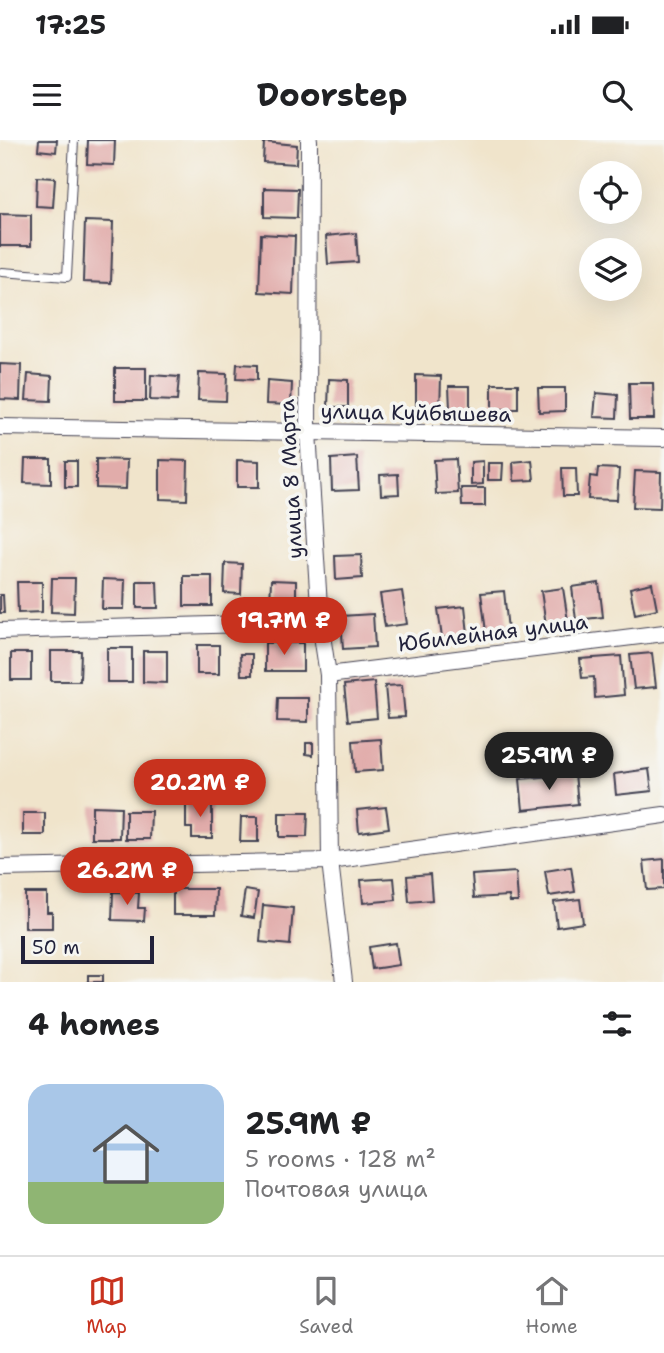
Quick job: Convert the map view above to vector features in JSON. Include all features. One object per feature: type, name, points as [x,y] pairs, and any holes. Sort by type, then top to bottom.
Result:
[{"type":"street","name":"улица 8 Марта","points":[[309,140],[308,432],[320,622],[328,675],[330,861],[344,982]]},
{"type":"street","name":"улица Куйбышева","points":[[0,427],[664,438]]},
{"type":"street","points":[[0,631],[320,622]]},
{"type":"street","name":"Юбилейная улица","points":[[328,675],[664,633]]},
{"type":"street","points":[[0,868],[330,861],[664,815]]},
{"type":"lane","points":[[2,272],[66,277],[74,140]]},
{"type":"building","points":[[39,140],[57,140],[56,152],[38,150]]},
{"type":"building","points":[[88,140],[115,140],[114,165],[87,164]]},
{"type":"building","points":[[264,142],[297,145],[296,164],[263,162]]},
{"type":"building","points":[[37,177],[55,178],[53,207],[36,206]]},
{"type":"building","points":[[264,188],[298,189],[297,218],[264,217]]},
{"type":"building","points":[[0,214],[31,215],[31,246],[0,246]]},
{"type":"building","points":[[85,221],[113,222],[111,283],[83,282]]},
{"type":"building","points":[[356,233],[358,262],[328,264],[326,236]]},
{"type":"building","points":[[261,234],[295,236],[293,294],[259,292]]},
{"type":"building","points":[[0,364],[21,365],[20,400],[0,399]]},
{"type":"building","points":[[237,364],[257,365],[257,380],[236,379]]},
{"type":"building","points":[[115,368],[146,368],[146,401],[115,401]]},
{"type":"building","points":[[199,373],[227,374],[226,401],[198,400]]},
{"type":"building","points":[[28,374],[52,376],[51,401],[26,400]]},
{"type":"building","points":[[151,375],[179,377],[177,401],[150,400]]},
{"type":"building","points":[[416,375],[441,376],[440,411],[416,410]]},
{"type":"building","points":[[329,379],[348,380],[348,407],[328,407]]},
{"type":"building","points":[[267,381],[292,383],[291,405],[266,404]]},
{"type":"building","points":[[629,383],[653,383],[654,419],[630,419]]},
{"type":"building","points":[[492,384],[518,384],[518,409],[492,409]]},
{"type":"building","points":[[449,386],[470,386],[470,409],[450,409]]},
{"type":"building","points":[[538,388],[565,388],[565,411],[539,412]]},
{"type":"building","points":[[596,393],[618,395],[617,418],[594,417]]},
{"type":"building","points":[[357,457],[359,490],[332,491],[331,459]]},
{"type":"building","points":[[25,459],[51,459],[51,484],[24,483]]},
{"type":"building","points":[[96,459],[127,460],[126,489],[96,488]]},
{"type":"building","points":[[456,459],[458,493],[436,494],[434,460]]},
{"type":"building","points":[[160,460],[188,461],[187,500],[160,499]]},
{"type":"building","points":[[237,460],[259,461],[259,487],[237,487]]},
{"type":"building","points":[[532,460],[534,480],[514,481],[513,462]]},
{"type":"building","points":[[65,461],[77,461],[77,487],[65,487]]},
{"type":"building","points":[[483,461],[483,484],[471,485],[471,462]]},
{"type":"building","points":[[488,463],[503,463],[502,480],[488,480]]},
{"type":"building","points":[[562,468],[576,468],[577,496],[563,496]]},
{"type":"building","points":[[598,468],[619,469],[617,500],[588,499],[590,476],[597,477]]},
{"type":"building","points":[[635,471],[661,472],[660,508],[633,507]]},
{"type":"building","points":[[398,474],[399,494],[381,495],[380,475]]},
{"type":"building","points":[[461,488],[485,488],[485,506],[462,506]]},
{"type":"building","points":[[361,555],[362,578],[336,580],[335,556]]},
{"type":"building","points":[[225,563],[242,564],[241,594],[224,593]]},
{"type":"building","points":[[184,576],[212,576],[212,606],[184,606]]},
{"type":"building","points":[[52,578],[75,578],[74,613],[51,612]]},
{"type":"building","points":[[103,579],[125,580],[124,609],[102,609]]},
{"type":"building","points":[[271,580],[296,581],[296,606],[270,606]]},
{"type":"building","points":[[137,581],[157,581],[158,608],[137,608]]},
{"type":"building","points":[[17,582],[42,582],[42,612],[18,613]]},
{"type":"building","points":[[599,583],[603,617],[576,620],[572,587]]},
{"type":"building","points":[[652,583],[657,609],[635,614],[630,588]]},
{"type":"building","points":[[563,588],[568,621],[546,625],[541,591]]},
{"type":"building","points":[[402,591],[407,624],[385,627],[380,594]]},
{"type":"building","points":[[504,591],[508,630],[486,632],[481,593]]},
{"type":"building","points":[[0,595],[3,595],[4,613],[0,613]]},
{"type":"building","points":[[465,606],[468,634],[442,638],[438,609]]},
{"type":"building","points":[[373,614],[375,647],[343,649],[341,616]]},
{"type":"building","points":[[265,643],[303,643],[303,671],[265,671]]},
{"type":"building","points":[[197,645],[219,645],[219,674],[197,674]]},
{"type":"building","points":[[107,648],[132,648],[132,682],[107,682]]},
{"type":"building","points":[[51,651],[81,651],[80,681],[51,681]]},
{"type":"building","points":[[143,651],[167,651],[167,683],[143,682]]},
{"type":"building","points":[[11,653],[31,653],[31,680],[11,680]]},
{"type":"building","points":[[652,653],[656,687],[634,689],[630,655]]},
{"type":"building","points":[[240,654],[252,654],[252,675],[241,675]]},
{"type":"building","points":[[621,656],[624,695],[595,698],[594,677],[582,678],[580,659]]},
{"type":"building","points":[[374,682],[377,718],[348,721],[344,685]]},
{"type":"building","points":[[402,685],[405,717],[388,718],[385,686]]},
{"type":"building","points":[[278,698],[308,698],[308,722],[277,721]]},
{"type":"building","points":[[381,739],[383,770],[355,772],[353,741]]},
{"type":"building","points":[[306,743],[313,743],[313,755],[306,754]]},
{"type":"building","points":[[649,769],[652,791],[616,795],[614,774]]},
{"type":"building","points":[[575,774],[578,804],[523,810],[520,779]]},
{"type":"building","points":[[186,801],[212,801],[212,838],[192,838],[192,828],[186,828]]},
{"type":"building","points":[[92,806],[121,807],[120,838],[92,838]]},
{"type":"building","points":[[386,807],[389,828],[359,832],[357,810]]},
{"type":"building","points":[[126,811],[151,811],[150,839],[126,839]]},
{"type":"building","points":[[23,813],[45,813],[45,835],[23,835]]},
{"type":"building","points":[[279,813],[308,813],[307,837],[279,837]]},
{"type":"building","points":[[241,817],[258,817],[258,842],[240,842]]},
{"type":"building","points":[[664,859],[664,889],[647,890],[644,861]]},
{"type":"building","points":[[571,867],[575,892],[549,896],[545,871]]},
{"type":"building","points":[[516,872],[518,902],[510,902],[509,896],[474,898],[472,875]]},
{"type":"building","points":[[430,874],[432,900],[409,902],[407,876]]},
{"type":"building","points":[[394,878],[396,900],[363,903],[361,880]]},
{"type":"building","points":[[173,889],[216,889],[215,915],[173,915]]},
{"type":"building","points":[[245,890],[258,892],[254,918],[241,916]]},
{"type":"building","points":[[113,892],[139,893],[138,908],[145,908],[144,921],[112,920]]},
{"type":"building","points":[[25,893],[47,893],[47,912],[52,912],[52,928],[25,928]]},
{"type":"building","points":[[580,899],[583,923],[557,927],[554,902]]},
{"type":"building","points":[[263,905],[293,908],[290,945],[260,942]]},
{"type":"building","points":[[396,943],[399,965],[372,969],[369,947]]},
{"type":"building","points":[[88,975],[103,975],[103,982],[88,982]]}]
